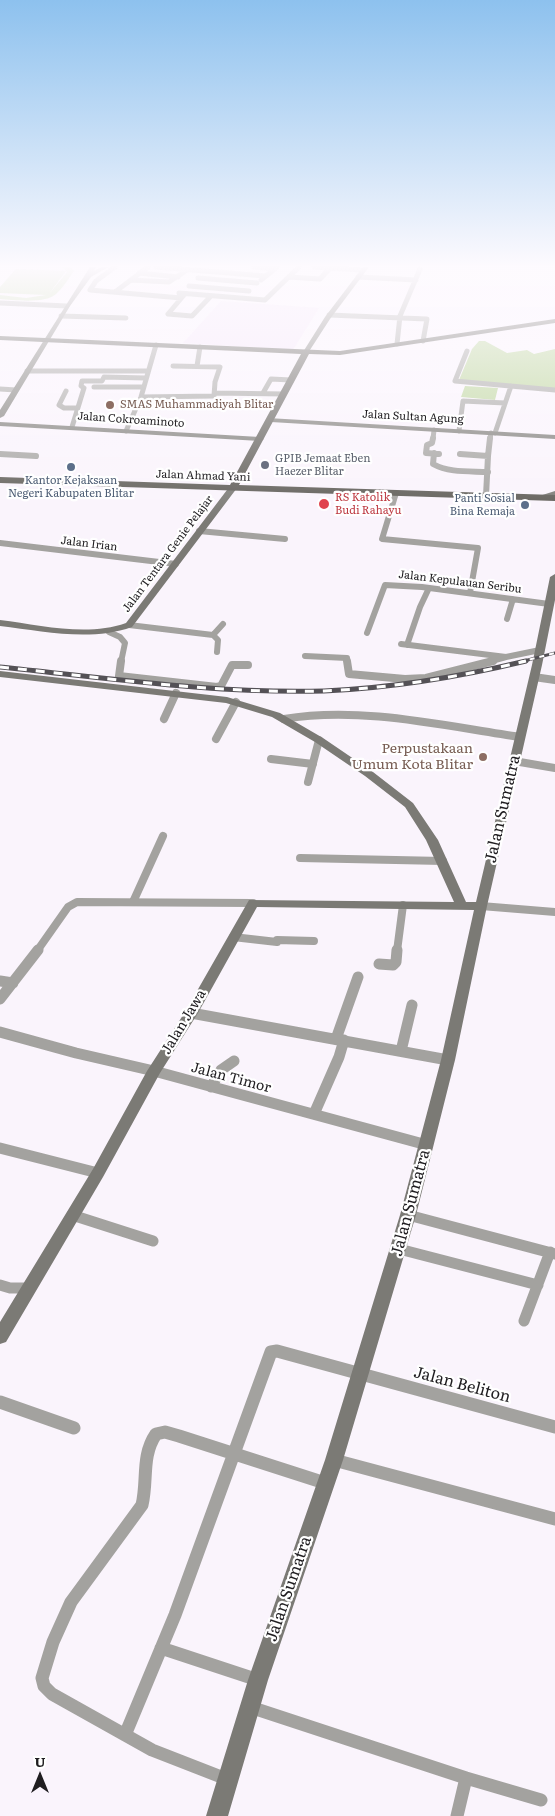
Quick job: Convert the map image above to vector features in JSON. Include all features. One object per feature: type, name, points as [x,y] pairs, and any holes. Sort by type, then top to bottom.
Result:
[{"type":"main road","points":[[0,416],[39,352]]},
{"type":"main road","points":[[301,352],[340,353]]},
{"type":"main road","points":[[233,488],[306,352]]},
{"type":"main road","points":[[300,363],[316,357],[348,352]]},
{"type":"main road","name":"Jalan Sultan Agung","points":[[271,420],[555,437]]},
{"type":"main road","name":"Jalan Cokroaminoto","points":[[0,424],[260,439]]},
{"type":"main road","name":"Jalan Ahmad Yani","points":[[0,480],[555,498]]},
{"type":"main road","name":"Jalan Tentara Genie Pelajar","points":[[0,623],[109,632],[128,625],[233,488]]},
{"type":"main road","points":[[538,498],[555,493]]},
{"type":"main road","name":"Jalan Sumatra","points":[[217,1816],[258,1680],[334,1460],[399,1250],[448,1060],[514,761],[538,678],[540,650],[552,604],[555,577]]},
{"type":"main road","points":[[0,674],[176,693],[236,702],[280,717],[370,774],[409,805],[432,840],[462,906]]},
{"type":"main road","points":[[253,903],[481,906]]},
{"type":"main road","name":"Jalan Jawa","points":[[0,1337],[98,1173],[154,1071],[191,1014],[253,903]]},
{"type":"street","points":[[126,431],[141,397],[154,352]]},
{"type":"street","points":[[197,366],[199,352]]},
{"type":"street","points":[[467,352],[454,380],[555,390]]},
{"type":"street","points":[[141,397],[211,398],[214,396],[215,382],[220,368],[173,366]]},
{"type":"street","points":[[72,427],[76,408],[84,388],[82,384],[83,370]]},
{"type":"street","points":[[27,371],[148,370]]},
{"type":"street","points":[[82,384],[102,382],[104,377],[146,378]]},
{"type":"street","points":[[263,393],[271,379],[291,380]]},
{"type":"street","points":[[82,384],[143,388]]},
{"type":"street","points":[[486,496],[488,456],[493,433],[511,386]]},
{"type":"street","points":[[0,389],[16,390]]},
{"type":"street","points":[[66,391],[59,405],[64,408],[76,408]]},
{"type":"street","points":[[215,393],[284,394]]},
{"type":"street","points":[[459,431],[463,401],[505,403]]},
{"type":"street","points":[[434,430],[432,443],[428,445],[426,452],[436,453],[433,464],[435,466],[488,472]]},
{"type":"street","points":[[0,454],[36,456]]},
{"type":"street","points":[[460,454],[488,456]]},
{"type":"street","points":[[392,493],[382,539],[478,548],[470,593]]},
{"type":"street","points":[[200,531],[285,539]]},
{"type":"street","name":"Jalan Irian","points":[[0,543],[176,564]]},
{"type":"street","name":"Jalan Kepulauan Seribu","points":[[367,633],[383,586],[388,584],[552,604]]},
{"type":"street","points":[[429,588],[404,645],[506,656]]},
{"type":"street","points":[[507,619],[513,599]]},
{"type":"street","points":[[214,635],[223,624]]},
{"type":"street","points":[[128,625],[214,635],[218,640],[216,652]]},
{"type":"street","points":[[109,632],[120,637],[124,643],[119,676],[219,687],[232,665],[248,664]]},
{"type":"street","points":[[305,656],[347,658],[348,674],[415,679],[426,678],[506,656],[540,650]]},
{"type":"street","points":[[538,678],[555,680]]},
{"type":"street","points":[[164,719],[176,693]]},
{"type":"street","points":[[216,739],[236,702]]},
{"type":"street","points":[[280,717],[366,715],[520,737]]},
{"type":"street","points":[[308,782],[319,740]]},
{"type":"street","points":[[271,759],[313,764]]},
{"type":"street","points":[[514,761],[555,768]]},
{"type":"street","points":[[133,902],[164,836]]},
{"type":"street","points":[[300,858],[443,861]]},
{"type":"street","points":[[0,999],[71,904],[77,902],[253,903]]},
{"type":"street","points":[[379,964],[393,965],[396,962],[403,905]]},
{"type":"street","points":[[481,906],[555,912]]},
{"type":"street","points":[[233,937],[277,942],[277,940],[314,941]]},
{"type":"street","points":[[314,1114],[339,1057],[340,1040],[358,977]]},
{"type":"street","points":[[0,981],[13,983]]},
{"type":"street","points":[[400,1051],[412,1004]]},
{"type":"street","points":[[191,1014],[448,1060]]},
{"type":"street","name":"Jalan Timor","points":[[0,1032],[76,1053],[154,1071],[426,1145]]},
{"type":"street","points":[[211,1087],[221,1070],[234,1062]]},
{"type":"street","points":[[0,1148],[98,1173]]},
{"type":"street","points":[[72,1215],[153,1241]]},
{"type":"street","points":[[408,1215],[552,1253],[524,1321]]},
{"type":"street","points":[[399,1250],[538,1285]]},
{"type":"street","points":[[0,1285],[10,1288],[30,1288]]},
{"type":"street","name":"Jalan Beliton","points":[[233,1452],[270,1354],[273,1351],[555,1427]]},
{"type":"street","points":[[0,1402],[74,1428]]},
{"type":"street","points":[[228,1780],[152,1750],[52,1694],[44,1686],[42,1678],[53,1642],[71,1602],[142,1505],[145,1488],[146,1450],[156,1434],[165,1432],[325,1482]]},
{"type":"street","points":[[125,1734],[175,1615],[233,1452]]},
{"type":"street","points":[[334,1460],[536,1516],[555,1518]]},
{"type":"street","points":[[161,1648],[258,1680]]},
{"type":"street","points":[[250,1707],[466,1778],[541,1800]]},
{"type":"street","points":[[457,1816],[466,1778]]},
{"type":"green space","points":[[471,352],[530,352],[534,354],[555,352],[555,389],[459,380]]},
{"type":"green space","points":[[465,386],[498,388],[495,400],[461,397]]},
{"type":"railway","points":[[520,662],[555,653]]},
{"type":"railway","points":[[0,667],[202,688],[324,691],[425,681],[526,661]]},
{"type":"place","name":"SMAS Muhammadiyah Blitar","points":[[110,405]]},
{"type":"place","name":"GPIB Jemaat Eben Haezer Blitar","points":[[265,465]]},
{"type":"place","name":"Kantor Kejaksaan Negeri Kabupaten Blitar","points":[[71,467]]},
{"type":"place","name":"RS Katolik Budi Rahayu","points":[[324,504]]},
{"type":"place","name":"Panti Sosial Bina Remaja","points":[[525,505]]},
{"type":"place","name":"Perpustakaan Umum Kota Blitar","points":[[483,757]]}]
